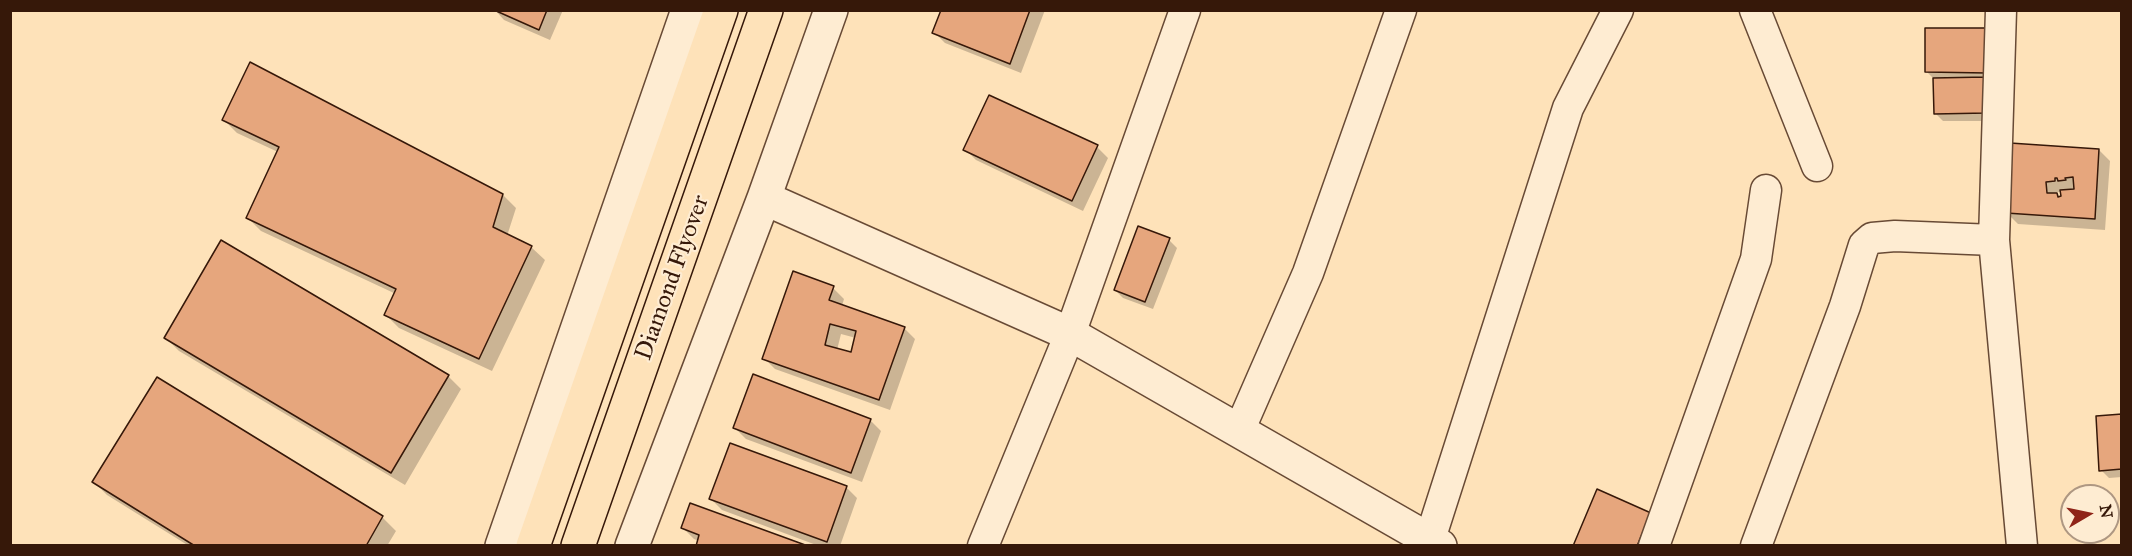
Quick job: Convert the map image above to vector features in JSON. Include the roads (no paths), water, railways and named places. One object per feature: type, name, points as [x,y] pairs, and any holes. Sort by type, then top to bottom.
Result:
[{"type":"highway","name":"Diamond Flyover","points":[[533,546],[721,10]]},
{"type":"highway","name":"Diamond Flyover","points":[[578,546],[766,10]]},
{"type":"street","points":[[502,546],[688,10]]},
{"type":"street","points":[[632,546],[764,198],[831,10]]},
{"type":"street","points":[[983,546],[1070,334],[1185,10]]},
{"type":"street","points":[[1239,431],[1308,273],[1401,10]]},
{"type":"street","points":[[764,198],[1070,334],[1435,542],[1568,108],[1618,10]]},
{"type":"street","points":[[1755,10],[1817,166]]},
{"type":"street","points":[[2001,10],[1994,240],[2022,546]]},
{"type":"street","points":[[1654,546],[1756,259],[1766,190]]},
{"type":"street","points":[[1756,546],[1845,306],[1864,245],[1872,238],[1895,236],[1994,240]]}]
